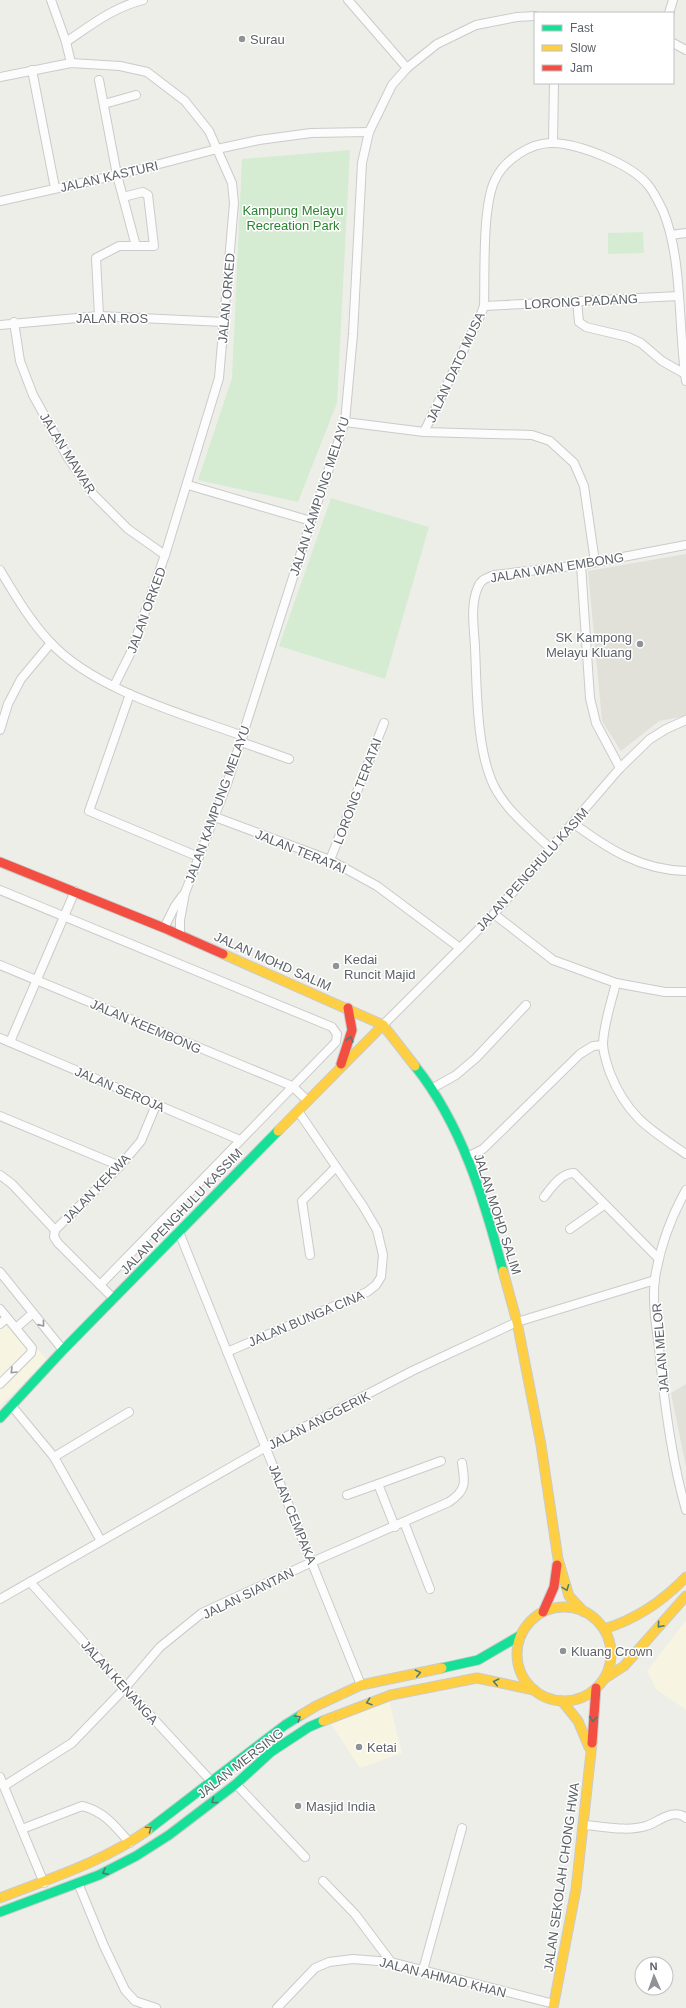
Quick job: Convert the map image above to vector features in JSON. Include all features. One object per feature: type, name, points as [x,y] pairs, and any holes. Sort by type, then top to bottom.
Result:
[{"type":"main road","name":"JALAN MOHD SALIM","points":[[0,862],[164,928],[383,1024],[433,1088],[452,1122],[468,1157],[490,1222],[517,1322],[541,1445],[558,1559],[564,1587],[569,1596],[584,1612]]},
{"type":"main road","points":[[340,1068],[352,1033],[352,1017],[348,1008]]},
{"type":"main road","name":"JALAN PENGHULU KASSIM","points":[[0,1418],[63,1350],[383,1024]]},
{"type":"main road","name":"JALAN MOHD SALIM","points":[[543,1612],[554,1587],[558,1559]]},
{"type":"main road","points":[[604,1629],[627,1622],[642,1615],[670,1595],[686,1577]]},
{"type":"main road","points":[[604,1679],[611,1657],[610,1642],[604,1629],[595,1619],[584,1612],[572,1608],[558,1607],[543,1612],[530,1621],[521,1635],[518,1646],[520,1670],[524,1679],[534,1690],[547,1698],[562,1701],[576,1699],[590,1693],[604,1679],[624,1666],[686,1596]]},
{"type":"main road","name":"JALAN MERSING","points":[[0,1898],[44,1883],[97,1860],[130,1843],[174,1812],[211,1781],[285,1725],[316,1706],[361,1685],[478,1660],[521,1635]]},
{"type":"main road","name":"JALAN MERSING","points":[[0,1912],[99,1875],[136,1856],[169,1835],[236,1784],[271,1752],[309,1727],[339,1713],[391,1695],[477,1678],[534,1690]]},
{"type":"main road","name":"JALAN SEKOLAH CHONG HWA","points":[[553,2006],[562,1970],[583,1825],[596,1688]]},
{"type":"main road","name":"JALAN SEKOLAH CHONG HWA","points":[[562,1701],[578,1721],[590,1749]]},
{"type":"street","points":[[51,0],[66,42],[71,63]]},
{"type":"street","points":[[66,42],[106,15],[130,2],[143,0]]},
{"type":"street","points":[[348,0],[407,68]]},
{"type":"street","points":[[669,12],[673,0]]},
{"type":"street","name":"JALAN KAMPUNG MELAYU","points":[[180,935],[179,926],[185,893],[215,817],[242,739],[311,521],[345,422],[353,334],[362,163],[369,132],[392,85],[407,68],[437,44],[476,25],[517,17],[534,16]]},
{"type":"street","points":[[674,44],[686,50]]},
{"type":"street","name":"JALAN ORKED","points":[[0,77],[71,63],[120,66],[146,72],[185,101],[209,131],[232,183],[234,203],[219,378],[188,485],[165,556],[131,652],[114,686]]},
{"type":"street","points":[[32,70],[55,188]]},
{"type":"street","points":[[99,80],[117,175],[136,246]]},
{"type":"street","points":[[553,143],[554,84]]},
{"type":"street","points":[[104,104],[136,95]]},
{"type":"street","name":"JALAN KASTURI","points":[[0,200],[117,175],[216,149],[299,134],[332,131],[369,132]]},
{"type":"street","name":"JALAN DATO MUSA","points":[[424,432],[484,306],[486,226],[490,193],[494,180],[502,168],[522,152],[536,145],[553,143],[581,148],[618,162],[648,184],[663,210],[671,235],[686,378]]},
{"type":"street","points":[[99,316],[96,258],[119,246],[152,247],[154,243],[148,195],[143,192],[123,197]]},
{"type":"street","points":[[671,235],[686,233]]},
{"type":"street","name":"LORONG PADANG","points":[[484,306],[678,296]]},
{"type":"street","points":[[577,301],[577,316],[582,325],[628,336],[641,343],[662,361],[686,378]]},
{"type":"street","name":"JALAN ROS","points":[[0,325],[14,322],[99,316],[224,322]]},
{"type":"street","name":"JALAN MAWAR","points":[[14,322],[20,361],[33,395],[68,458],[93,494],[128,529],[165,556]]},
{"type":"street","points":[[345,422],[424,432],[532,435],[550,441],[574,463],[584,486],[595,562]]},
{"type":"street","points":[[188,485],[311,521]]},
{"type":"street","name":"JALAN WAN EMBONG","points":[[551,849],[508,806],[494,786],[486,763],[477,691],[473,602],[478,586],[482,579],[494,575],[582,565],[686,545]]},
{"type":"street","points":[[582,565],[590,698],[596,723],[620,768]]},
{"type":"street","points":[[0,570],[31,619],[51,643],[70,660],[130,694],[289,758]]},
{"type":"street","points":[[0,730],[8,704],[21,679],[51,643]]},
{"type":"street","points":[[130,694],[89,811],[199,857]]},
{"type":"street","name":"JALAN PENGHULU KASIM","points":[[383,1024],[494,914],[620,768],[650,739],[666,729],[686,720]]},
{"type":"street","name":"LORONG TERATAI","points":[[330,860],[384,723]]},
{"type":"street","name":"JALAN TERATAI","points":[[215,817],[330,860],[377,886],[460,948]]},
{"type":"street","points":[[573,823],[606,847],[628,858],[652,867],[686,871]]},
{"type":"street","points":[[0,890],[64,917]]},
{"type":"street","points":[[10,1042],[38,980],[75,891]]},
{"type":"street","name":"JALAN KAMPUNG MELAYU","points":[[164,928],[185,893]]},
{"type":"street","points":[[494,914],[553,960],[616,983],[665,992],[686,992]]},
{"type":"street","name":"JALAN PENGHULU KASSIM","points":[[64,917],[332,1027],[337,1034],[336,1042],[100,1285]]},
{"type":"street","name":"JALAN KEEMBONG","points":[[0,965],[292,1086]]},
{"type":"street","points":[[616,983],[603,1045],[606,1061],[617,1092],[628,1109],[648,1129],[686,1154]]},
{"type":"street","points":[[433,1088],[456,1075],[476,1058],[526,1005]]},
{"type":"street","name":"JALAN SEROJA","points":[[0,1038],[240,1140]]},
{"type":"street","points":[[468,1157],[483,1149],[580,1054],[593,1046],[603,1045]]},
{"type":"street","points":[[292,1086],[308,1101]]},
{"type":"street","name":"JALAN KEKWA","points":[[114,1299],[58,1243],[54,1237],[55,1230],[120,1166],[141,1141],[156,1105]]},
{"type":"street","name":"JALAN BUNGA CINA","points":[[227,1352],[367,1292],[376,1285],[381,1277],[383,1255],[377,1230],[364,1206],[298,1111]]},
{"type":"street","points":[[0,1116],[120,1166]]},
{"type":"street","points":[[310,1255],[302,1201],[336,1167]]},
{"type":"street","points":[[544,1197],[560,1179],[568,1173],[574,1173],[659,1260]]},
{"type":"street","points":[[0,1175],[12,1184],[55,1230]]},
{"type":"street","name":"JALAN MELOR","points":[[686,1190],[674,1212],[659,1260],[655,1280],[655,1308],[662,1385],[679,1482],[686,1510]]},
{"type":"street","points":[[570,1229],[604,1204]]},
{"type":"street","name":"JALAN CEMPAKA","points":[[179,1232],[361,1685]]},
{"type":"street","points":[[0,1272],[63,1350]]},
{"type":"street","name":"JALAN ANGGERIK","points":[[0,1599],[266,1447],[412,1371],[517,1322],[655,1280]]},
{"type":"street","points":[[0,1309],[32,1348],[30,1353],[0,1384]]},
{"type":"street","points":[[16,1328],[33,1313]]},
{"type":"street","points":[[0,1324],[7,1318]]},
{"type":"street","points":[[11,1405],[54,1457],[101,1541]]},
{"type":"street","points":[[54,1457],[130,1412]]},
{"type":"street","points":[[347,1495],[441,1461]]},
{"type":"street","name":"JALAN SIANTAN","points":[[4,1786],[72,1743],[125,1688],[160,1647],[202,1613],[312,1562],[450,1502],[458,1496],[462,1490],[465,1480],[462,1463]]},
{"type":"street","points":[[378,1484],[395,1526]]},
{"type":"street","points":[[404,1522],[430,1589]]},
{"type":"street","name":"JALAN KENANGA","points":[[30,1582],[211,1781]]},
{"type":"street","points":[[0,1777],[44,1883]]},
{"type":"street","points":[[236,1784],[305,1857]]},
{"type":"street","points":[[22,1829],[82,1806],[92,1808],[106,1817],[130,1843]]},
{"type":"street","points":[[583,1825],[627,1828],[645,1826],[662,1817],[673,1815],[684,1816],[686,1818]]},
{"type":"street","points":[[423,1970],[462,1828]]},
{"type":"street","points":[[324,1881],[355,1914],[391,1962]]},
{"type":"street","points":[[78,1882],[104,1946],[130,1996],[136,2001],[156,2008]]},
{"type":"street","name":"JALAN AHMAD KHAN","points":[[277,2008],[316,1968],[329,1962],[353,1959],[391,1962],[553,2006]]},
{"type":"shaded area","name":"SK Kampong Melayu Kluang","points":[[686,554],[686,716],[659,721],[621,751],[602,721],[588,571]]},
{"type":"shaded area","points":[[0,1304],[47,1360],[0,1406]]},
{"type":"shaded area","points":[[686,1384],[686,1467],[671,1393]]},
{"type":"shaded area","points":[[686,1620],[686,1710],[656,1689],[647,1671]]},
{"type":"shaded area","points":[[389,1701],[402,1753],[360,1768],[331,1724]]},
{"type":"green space","name":"Kampung Melayu Recreation Park","points":[[350,150],[337,403],[298,502],[198,480],[232,378],[242,159]]},
{"type":"green space","points":[[643,232],[644,253],[608,254],[608,233]]},
{"type":"green space","points":[[331,498],[429,527],[385,679],[279,646]]},
{"type":"traffic: fast","points":[[415,1066],[446,1113],[470,1164],[488,1217],[503,1271]]},
{"type":"traffic: fast","points":[[0,1418],[63,1350],[278,1131]]},
{"type":"traffic: fast","points":[[442,1668],[478,1660],[521,1635]]},
{"type":"traffic: fast","points":[[148,1830],[285,1725],[301,1715]]},
{"type":"traffic: fast","points":[[0,1912],[99,1875],[136,1856],[169,1835],[236,1784],[271,1752],[309,1727],[323,1721]]},
{"type":"traffic: slow","points":[[223,954],[383,1025],[415,1066]]},
{"type":"traffic: slow","points":[[278,1131],[383,1025]]},
{"type":"traffic: slow","points":[[503,1271],[517,1322],[541,1445],[558,1559],[569,1596],[584,1612]]},
{"type":"traffic: slow","points":[[604,1629],[616,1625],[648,1609],[668,1594],[686,1577]]},
{"type":"traffic: slow","points":[[604,1679],[624,1666],[686,1596]]},
{"type":"traffic: slow","points":[[564,1607],[582,1611],[597,1621],[607,1636],[611,1654],[607,1672],[597,1687],[582,1697],[564,1701],[546,1697],[531,1687],[521,1672],[517,1654],[521,1636],[531,1621],[546,1611],[564,1607]]},
{"type":"traffic: slow","points":[[301,1715],[316,1706],[361,1685],[442,1668]]},
{"type":"traffic: slow","points":[[323,1721],[391,1695],[477,1678],[534,1690]]},
{"type":"traffic: slow","points":[[562,1701],[578,1721],[589,1747]]},
{"type":"traffic: slow","points":[[553,2008],[576,1889],[592,1743]]},
{"type":"traffic: slow","points":[[0,1898],[95,1860],[148,1830]]},
{"type":"traffic: jam","points":[[0,862],[164,928],[223,954]]},
{"type":"traffic: jam","points":[[341,1064],[352,1030],[348,1008]]},
{"type":"traffic: jam","points":[[543,1612],[554,1587],[557,1565]]},
{"type":"traffic: jam","points":[[592,1743],[596,1688]]},
{"type":"place","name":"Surau","points":[[242,39]]},
{"type":"place","name":"SK Kampong Melayu Kluang","points":[[640,644]]},
{"type":"place","name":"Kedai Runcit Majid","points":[[336,966]]},
{"type":"place","name":"Kluang Crown","points":[[563,1651]]},
{"type":"place","name":"Ketai","points":[[359,1747]]},
{"type":"place","name":"Masjid India","points":[[298,1806]]}]
